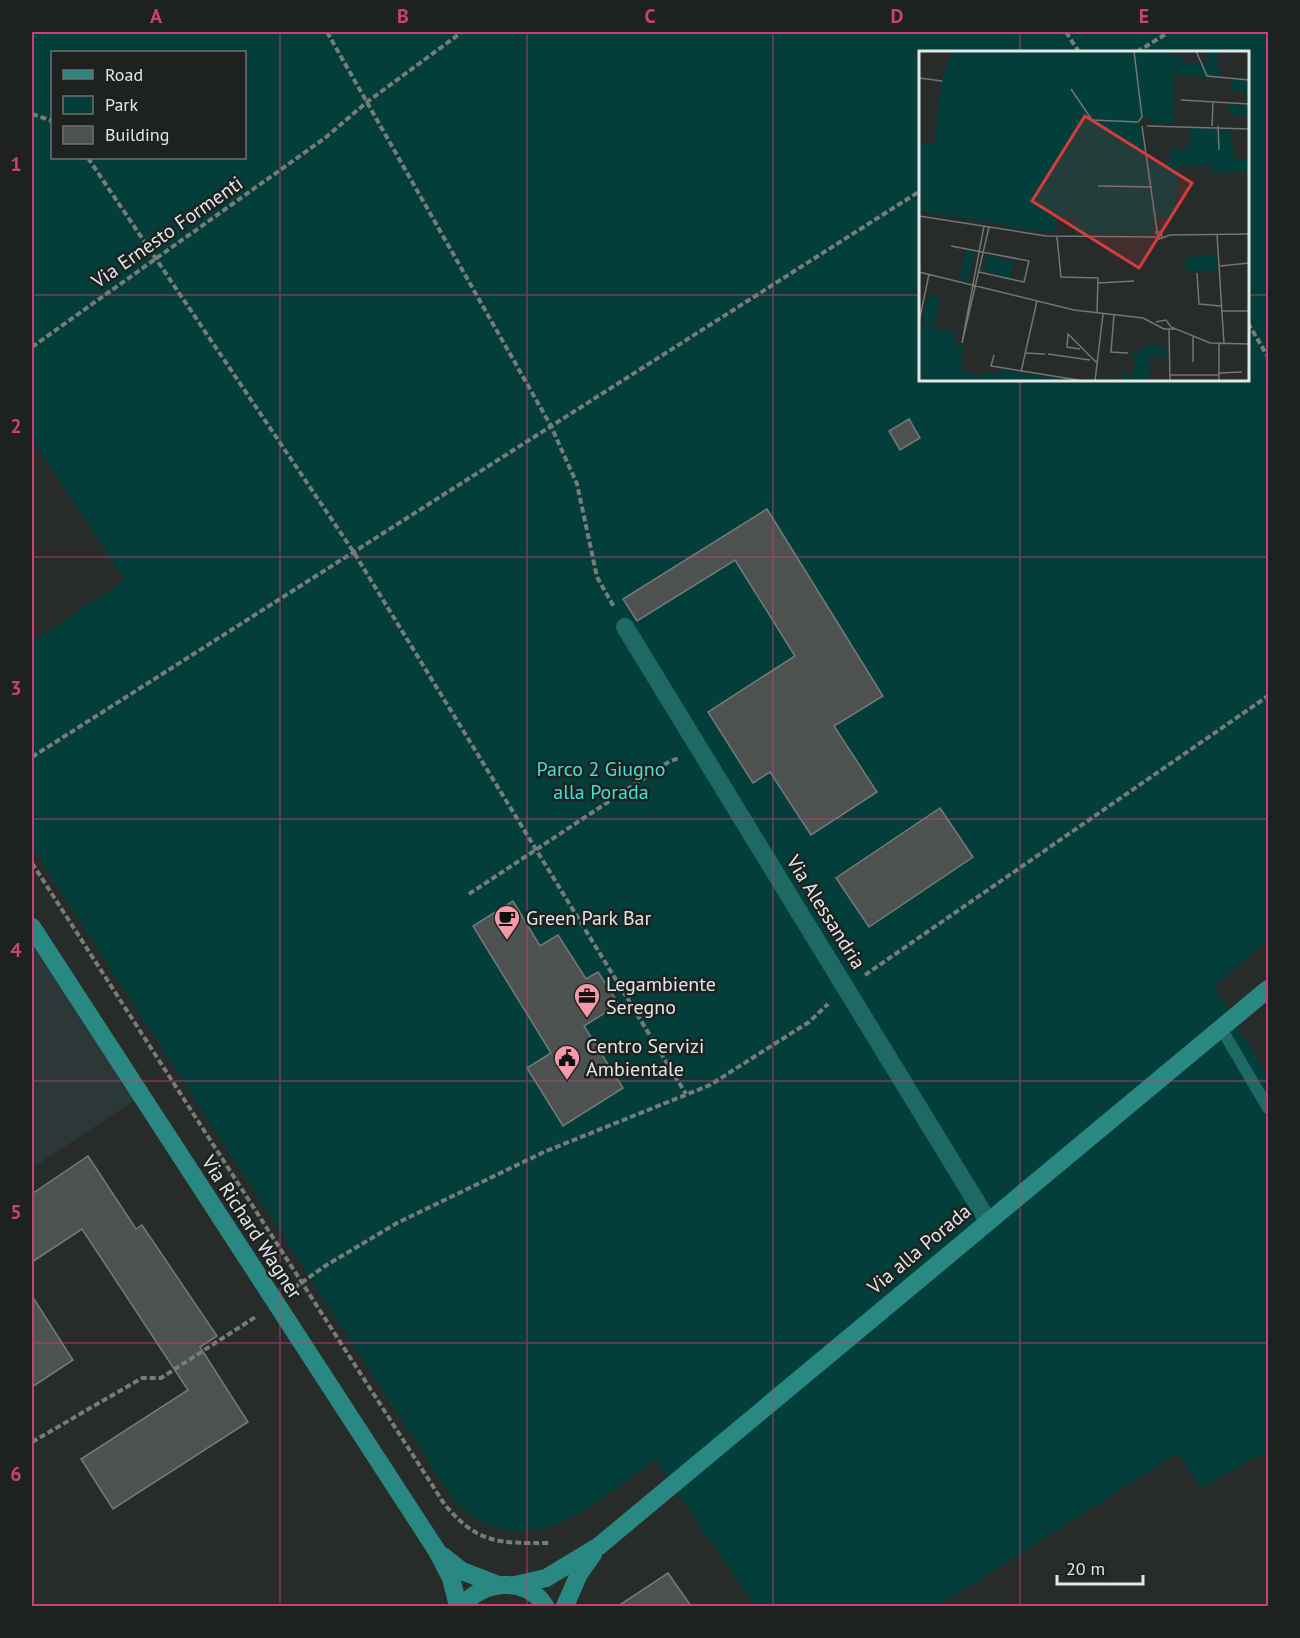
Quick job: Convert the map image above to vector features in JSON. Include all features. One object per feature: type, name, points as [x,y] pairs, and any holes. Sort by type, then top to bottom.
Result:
[{"type":"street","name":"Via Alessandria","points":[[625,627],[988,1221]]},
{"type":"street","name":"Via Richard Wagner","points":[[32,927],[437,1551],[451,1578],[458,1606]]},
{"type":"street","name":"Via alla Porada","points":[[463,1606],[469,1598],[483,1589],[546,1578],[599,1546],[1269,989]]},
{"type":"street","name":"Via alla Porada","points":[[565,1606],[579,1574],[599,1546]]},
{"type":"street","name":"Via Richard Wagner","points":[[437,1551],[462,1571],[530,1592],[545,1606]]},
{"type":"lane","points":[[1221,1028],[1269,1108]]},
{"type":"path","points":[[327,32],[551,426],[578,484],[597,577],[625,627]]},
{"type":"path","name":"Via Ernesto Formenti","points":[[32,347],[326,138],[367,102],[462,32]]},
{"type":"path","points":[[1066,32],[1078,51]]},
{"type":"path","points":[[1139,51],[1169,32]]},
{"type":"path","points":[[32,114],[51,121]]},
{"type":"path","points":[[89,159],[354,551],[686,1094]]},
{"type":"path","points":[[32,757],[919,192]]},
{"type":"path","points":[[1249,325],[1269,357]]},
{"type":"path","points":[[32,1442],[142,1378],[161,1378],[275,1304],[300,1282],[398,1223],[544,1152],[710,1085],[809,1022],[847,988],[1269,696]]},
{"type":"path","points":[[469,894],[670,761],[700,750]]},
{"type":"path","points":[[32,863],[445,1505],[460,1522],[480,1536],[511,1543],[550,1543]]},
{"type":"shaded area","points":[[32,945],[135,1100],[32,1168]]},
{"type":"green space","name":"Parco 2 Giugno alla Porada","points":[[32,32],[1268,32],[1268,940],[1214,986],[1268,1076],[1268,1450],[1201,1488],[1178,1453],[938,1606],[755,1606],[655,1460],[583,1511],[558,1523],[532,1530],[507,1530],[480,1521],[454,1501],[32,847],[32,642],[125,580],[32,439]]},
{"type":"building","points":[[909,419],[920,438],[900,450],[889,431]]},
{"type":"building","points":[[767,509],[883,696],[834,726],[877,792],[811,835],[770,772],[753,783],[708,712],[795,656],[735,560],[637,621],[623,599]]},
{"type":"building","points":[[940,808],[973,857],[869,927],[836,878]]},
{"type":"building","points":[[513,901],[540,946],[558,935],[586,979],[598,972],[619,1004],[584,1026],[623,1088],[563,1126],[527,1068],[551,1053],[473,926]]},
{"type":"building","points":[[88,1156],[136,1229],[142,1225],[217,1336],[200,1347],[248,1422],[113,1509],[81,1459],[188,1390],[82,1229],[32,1262],[32,1194]]},
{"type":"building","points":[[32,1296],[73,1360],[32,1387]]},
{"type":"building","points":[[668,1573],[691,1606],[618,1606]]},
{"type":"place","name":"Green Park Bar","points":[[507,941]]},
{"type":"place","name":"Legambiente Seregno","points":[[587,1019]]},
{"type":"place","name":"Centro Servizi Ambientale","points":[[567,1081]]}]
